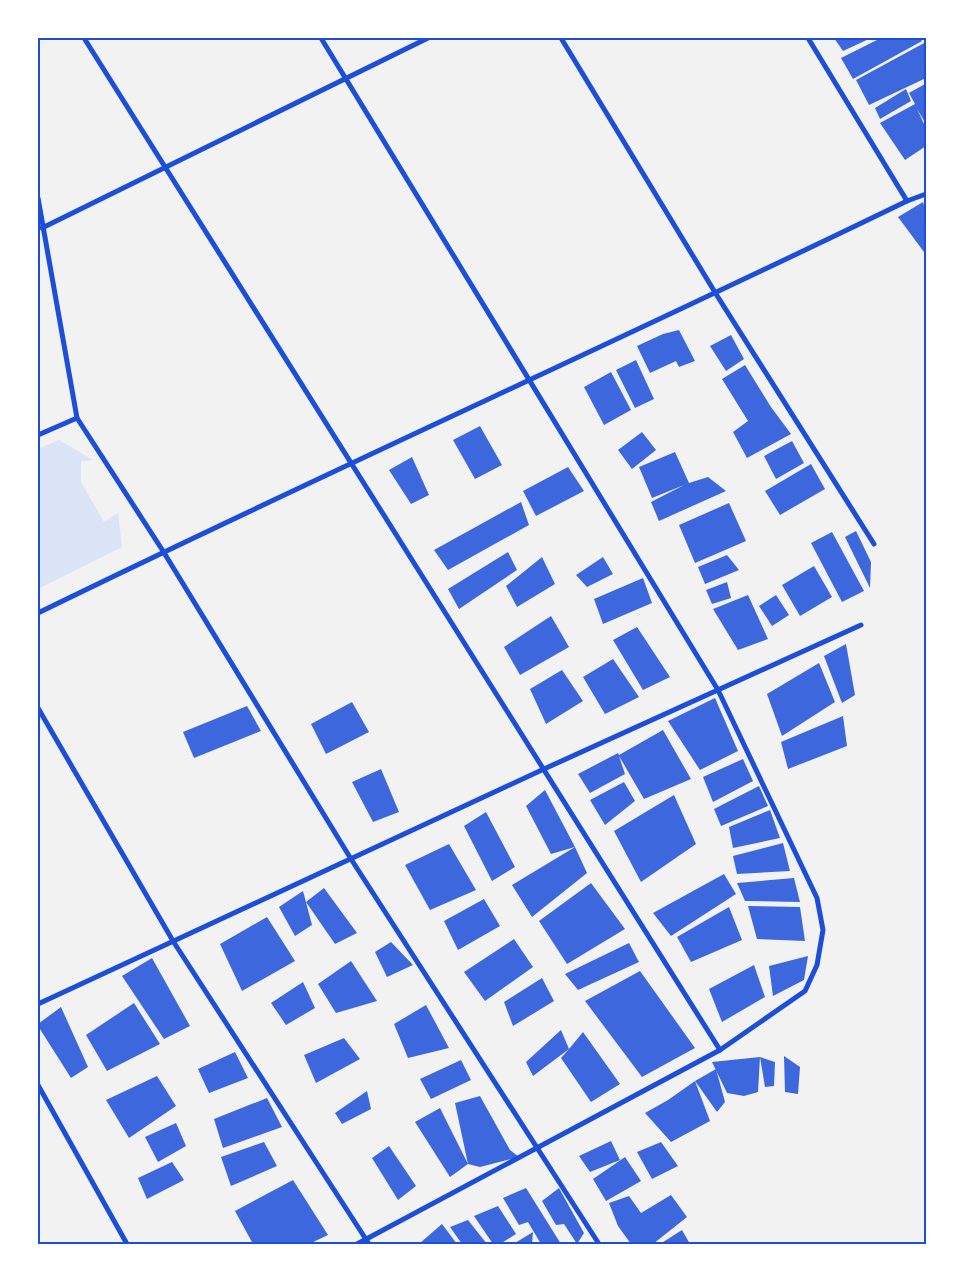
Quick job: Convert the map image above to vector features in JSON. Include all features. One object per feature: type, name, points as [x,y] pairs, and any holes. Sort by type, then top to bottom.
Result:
[{"type":"street","points":[[84,38],[720,1050]]},
{"type":"street","points":[[321,38],[718,690],[817,898],[822,930],[817,965],[805,991],[720,1050],[367,1242],[357,1244]]},
{"type":"street","points":[[42,228],[428,38]]},
{"type":"street","points":[[562,38],[716,294],[874,544]]},
{"type":"street","points":[[808,38],[907,201]]},
{"type":"street","points":[[38,613],[163,551],[716,294],[907,201],[926,194]]},
{"type":"street","points":[[38,198],[77,418],[163,551],[351,859],[599,1244]]},
{"type":"street","points":[[38,435],[77,418]]},
{"type":"street","points":[[38,1004],[544,769],[861,626]]},
{"type":"street","points":[[38,708],[173,941],[367,1242]]},
{"type":"street","points":[[38,1085],[127,1244]]},
{"type":"shaded area","points":[[59,440],[93,460],[81,461],[81,482],[104,522],[118,513],[122,547],[38,589],[38,449]]},
{"type":"building","points":[[834,38],[871,38],[843,51]]},
{"type":"building","points":[[881,38],[920,38],[922,41],[853,79],[841,58]]},
{"type":"building","points":[[926,42],[926,78],[869,105],[856,80]]},
{"type":"building","points":[[925,84],[926,124],[917,109],[926,128],[926,146],[905,160],[880,123],[915,104],[909,93]]},
{"type":"building","points":[[906,89],[911,101],[880,119],[875,108]]},
{"type":"building","points":[[923,202],[926,212],[926,247],[924,252],[898,217]]},
{"type":"building","points":[[679,330],[695,361],[679,367],[676,361],[650,373],[637,346],[663,334]]},
{"type":"building","points":[[731,335],[744,359],[726,371],[710,346]]},
{"type":"building","points":[[636,360],[654,399],[635,408],[616,370]]},
{"type":"building","points":[[745,365],[771,407],[791,434],[747,458],[733,432],[748,421],[722,379]]},
{"type":"building","points":[[611,372],[631,410],[604,425],[584,387]]},
{"type":"building","points":[[480,426],[502,465],[475,479],[453,440]]},
{"type":"building","points":[[642,432],[656,450],[632,469],[618,450]]},
{"type":"building","points":[[792,441],[804,463],[776,479],[764,456]]},
{"type":"building","points":[[675,452],[689,483],[708,477],[726,491],[659,521],[651,502],[684,485],[652,498],[639,467]]},
{"type":"building","points":[[412,457],[429,495],[411,504],[389,470]]},
{"type":"building","points":[[811,464],[825,489],[780,515],[765,491]]},
{"type":"building","points":[[568,467],[584,491],[536,516],[523,491]]},
{"type":"building","points":[[521,502],[529,525],[448,570],[434,550]]},
{"type":"building","points":[[729,503],[746,541],[695,563],[679,525]]},
{"type":"building","points":[[856,531],[871,562],[870,588],[845,537]]},
{"type":"building","points":[[832,532],[864,591],[842,602],[811,543]]},
{"type":"building","points":[[508,552],[517,570],[459,609],[448,589]]},
{"type":"building","points":[[727,555],[739,570],[705,584],[698,567]]},
{"type":"building","points":[[542,557],[555,584],[517,607],[506,586]]},
{"type":"building","points":[[603,557],[613,574],[587,587],[576,575]]},
{"type":"building","points":[[814,566],[832,597],[800,616],[782,585]]},
{"type":"building","points":[[643,578],[652,603],[603,624],[594,599]]},
{"type":"building","points":[[727,582],[731,598],[712,604],[706,590]]},
{"type":"building","points":[[748,595],[768,639],[738,650],[713,609]]},
{"type":"building","points":[[776,595],[789,615],[772,626],[759,606]]},
{"type":"building","points":[[551,616],[569,647],[520,675],[504,647]]},
{"type":"building","points":[[637,627],[670,677],[643,690],[613,640]]},
{"type":"building","points":[[846,644],[855,695],[842,703],[824,656]]},
{"type":"building","points":[[613,659],[639,697],[605,714],[583,677]]},
{"type":"building","points":[[819,663],[835,702],[782,736],[767,694]]},
{"type":"building","points":[[562,670],[583,701],[546,724],[530,689]]},
{"type":"building","points":[[715,698],[738,751],[700,770],[668,721]]},
{"type":"building","points":[[352,702],[369,732],[326,754],[311,724]]},
{"type":"building","points":[[247,706],[261,731],[194,758],[183,732]]},
{"type":"building","points":[[843,716],[847,746],[788,769],[781,742]]},
{"type":"building","points":[[663,730],[691,779],[644,799],[619,756],[625,774],[590,793],[578,774],[618,753],[619,755]]},
{"type":"building","points":[[743,759],[753,781],[713,802],[703,777]]},
{"type":"building","points":[[381,769],[399,812],[373,822],[352,782]]},
{"type":"building","points":[[624,782],[635,801],[605,825],[590,800]]},
{"type":"building","points":[[759,786],[768,806],[721,826],[714,809]]},
{"type":"building","points":[[545,790],[575,847],[551,854],[526,806]]},
{"type":"building","points":[[674,795],[696,844],[641,882],[614,831]]},
{"type":"building","points":[[770,810],[780,838],[733,848],[729,827]]},
{"type":"building","points":[[486,812],[515,867],[492,881],[464,826]]},
{"type":"building","points":[[783,843],[790,871],[737,874],[733,856]]},
{"type":"building","points":[[449,844],[476,890],[430,910],[405,865]]},
{"type":"building","points":[[575,847],[587,873],[532,917],[512,885]]},
{"type":"building","points":[[724,874],[736,894],[671,936],[653,913]]},
{"type":"building","points":[[794,878],[800,902],[745,901],[737,883]]},
{"type":"building","points":[[591,883],[625,929],[567,964],[539,921]]},
{"type":"building","points":[[324,888],[357,933],[335,944],[306,902]]},
{"type":"building","points":[[303,891],[312,925],[295,936],[279,907]]},
{"type":"building","points":[[484,899],[500,926],[458,950],[444,921]]},
{"type":"building","points":[[748,906],[800,907],[805,941],[757,939]]},
{"type":"building","points":[[729,907],[742,940],[691,962],[677,937]]},
{"type":"building","points":[[267,917],[295,961],[242,991],[220,944]]},
{"type":"building","points":[[514,939],[533,967],[485,1001],[464,972]]},
{"type":"building","points":[[391,942],[413,965],[387,977],[375,952]]},
{"type":"building","points":[[629,943],[639,962],[578,990],[565,974]]},
{"type":"building","points":[[808,956],[804,980],[773,996],[769,966]]},
{"type":"building","points":[[152,958],[190,1026],[164,1039],[122,976]]},
{"type":"building","points":[[351,961],[377,1001],[336,1013],[318,984]]},
{"type":"building","points":[[754,965],[765,997],[722,1022],[709,989]]},
{"type":"building","points":[[640,971],[695,1048],[642,1077],[585,1001]]},
{"type":"building","points":[[542,978],[554,1001],[513,1026],[504,1002]]},
{"type":"building","points":[[303,982],[315,1008],[286,1025],[271,1003]]},
{"type":"building","points":[[134,1003],[160,1044],[107,1071],[86,1035]]},
{"type":"building","points":[[426,1005],[449,1048],[408,1058],[394,1024]]},
{"type":"building","points":[[61,1007],[88,1067],[71,1078],[38,1026],[38,1024]]},
{"type":"building","points":[[561,1030],[569,1049],[533,1076],[526,1062]]},
{"type":"building","points":[[583,1032],[620,1084],[591,1102],[561,1058]]},
{"type":"building","points":[[344,1038],[360,1059],[316,1083],[304,1055]]},
{"type":"building","points":[[235,1052],[248,1078],[209,1093],[198,1069]]},
{"type":"building","points":[[784,1056],[800,1067],[798,1094],[785,1092]]},
{"type":"building","points":[[760,1057],[758,1092],[744,1096],[727,1093],[712,1062]]},
{"type":"building","points":[[760,1057],[775,1062],[774,1086],[765,1087]]},
{"type":"building","points":[[461,1060],[471,1080],[431,1099],[420,1079]]},
{"type":"building","points":[[716,1069],[725,1102],[717,1112],[695,1081]]},
{"type":"building","points":[[157,1076],[176,1106],[129,1138],[106,1100]]},
{"type":"building","points":[[695,1081],[710,1121],[671,1142],[645,1113]]},
{"type":"building","points":[[367,1091],[371,1109],[342,1124],[335,1113]]},
{"type":"building","points":[[480,1096],[510,1150],[519,1157],[480,1167],[468,1164],[455,1103]]},
{"type":"building","points":[[267,1098],[282,1127],[223,1148],[214,1119]]},
{"type":"building","points":[[440,1108],[468,1164],[450,1177],[415,1122]]},
{"type":"building","points":[[176,1123],[186,1146],[158,1162],[145,1137]]},
{"type":"building","points":[[611,1141],[620,1160],[590,1172],[579,1156]]},
{"type":"building","points":[[264,1142],[277,1166],[231,1186],[221,1157]]},
{"type":"building","points":[[661,1142],[678,1166],[652,1179],[637,1152]]},
{"type":"building","points":[[389,1146],[416,1186],[398,1200],[372,1158]]},
{"type":"building","points":[[625,1157],[641,1181],[606,1201],[593,1179]]},
{"type":"building","points":[[172,1162],[184,1180],[147,1199],[138,1178]]},
{"type":"building","points":[[293,1180],[328,1235],[309,1244],[253,1244],[235,1211]]},
{"type":"building","points":[[526,1188],[561,1244],[541,1244],[528,1222],[519,1225],[503,1198]]},
{"type":"building","points":[[559,1188],[584,1233],[577,1244],[564,1224],[556,1225],[542,1201]]},
{"type":"building","points":[[671,1195],[687,1217],[653,1244],[631,1244],[618,1226],[609,1203],[629,1196],[641,1213]]},
{"type":"building","points":[[498,1206],[516,1234],[500,1244],[493,1244],[474,1216]]},
{"type":"building","points":[[468,1220],[487,1244],[462,1244],[450,1227]]},
{"type":"building","points":[[442,1224],[457,1244],[420,1243]]},
{"type":"building","points":[[682,1230],[690,1244],[660,1244]]},
{"type":"building","points":[[533,1232],[532,1244],[515,1243]]}]
